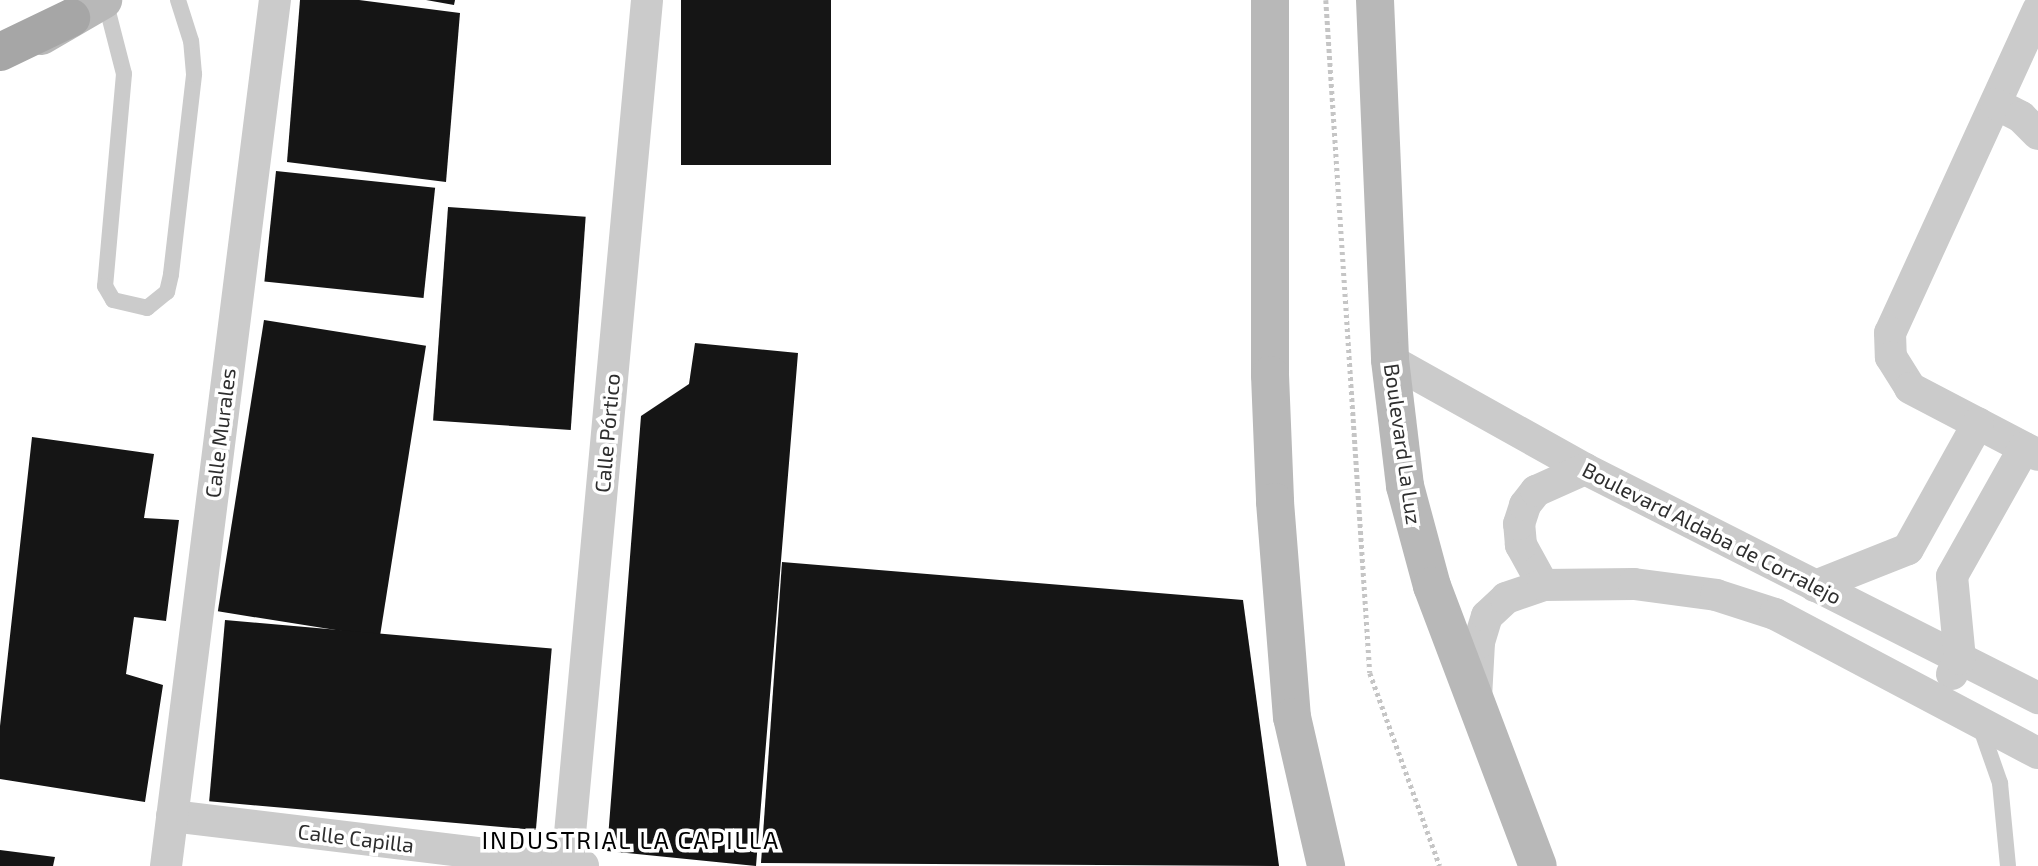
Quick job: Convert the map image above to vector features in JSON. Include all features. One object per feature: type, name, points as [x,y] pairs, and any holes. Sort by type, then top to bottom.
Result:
[{"type":"main road","points":[[1270,0],[1270,375],[1275,502],[1292,717],[1326,866]]},
{"type":"main road","name":"Boulevard La Luz","points":[[1375,0],[1390,360],[1403,474],[1419,544],[1538,866]]},
{"type":"main road","points":[[0,52],[93,6]]},
{"type":"main road","points":[[0,60],[93,6]]},
{"type":"street","name":"Calle Murales","points":[[166,866],[275,0]]},
{"type":"street","name":"Calle Pórtico","points":[[572,865],[648,0]]},
{"type":"street","points":[[1937,699],[1960,659],[1952,576],[2031,452],[1910,388],[1891,357],[1890,333],[2038,10]]},
{"type":"street","points":[[1996,104],[2021,117],[2038,134]]},
{"type":"street","name":"Boulevard Aldaba de Corralejo","points":[[1390,360],[1585,470],[2038,698]]},
{"type":"street","points":[[1815,586],[1908,549],[1978,423]]},
{"type":"street","points":[[1544,585],[1521,545],[1519,524],[1525,505],[1536,491],[1585,470]]},
{"type":"street","points":[[1908,549],[1952,576]]},
{"type":"street","name":"Boulevard Aldaba de Corralejo","points":[[1476,703],[1479,642],[1487,616],[1506,598],[1544,585],[1634,584],[1716,594],[1775,614],[2038,753]]},
{"type":"street","name":"Calle Capilla","points":[[172,816],[572,865]]},
{"type":"lane","points":[[93,6],[124,74],[105,286],[113,300],[148,308],[167,292],[172,274],[194,74],[191,41],[178,0]]},
{"type":"lane","points":[[1978,721],[2000,783],[2008,866]]},
{"type":"path","points":[[1326,0],[1370,673],[1440,866]]},
{"type":"building","points":[[300,0],[359,0],[460,13],[446,182],[287,162]]},
{"type":"building","points":[[426,0],[455,0],[454,5]]},
{"type":"building","points":[[681,0],[831,0],[831,165],[681,165]]},
{"type":"building","points":[[276,171],[435,188],[424,298],[264,281]]},
{"type":"building","points":[[448,207],[586,217],[571,430],[433,420]]},
{"type":"building","points":[[264,320],[426,346],[380,637],[218,611]]},
{"type":"building","points":[[695,343],[798,353],[756,866],[607,851],[641,416],[689,384]]},
{"type":"building","points":[[32,437],[154,454],[144,518],[179,520],[166,621],[134,617],[126,674],[163,685],[145,802],[0,779],[0,726]]},
{"type":"building","points":[[782,562],[1243,600],[1279,866],[761,863]]},
{"type":"building","points":[[225,620],[552,649],[536,830],[209,801]]},
{"type":"building","points":[[0,850],[55,857],[53,866],[0,866]]},
{"type":"district","name":"INDUSTRIAL LA CAPILLA","points":[[631,840]]}]
